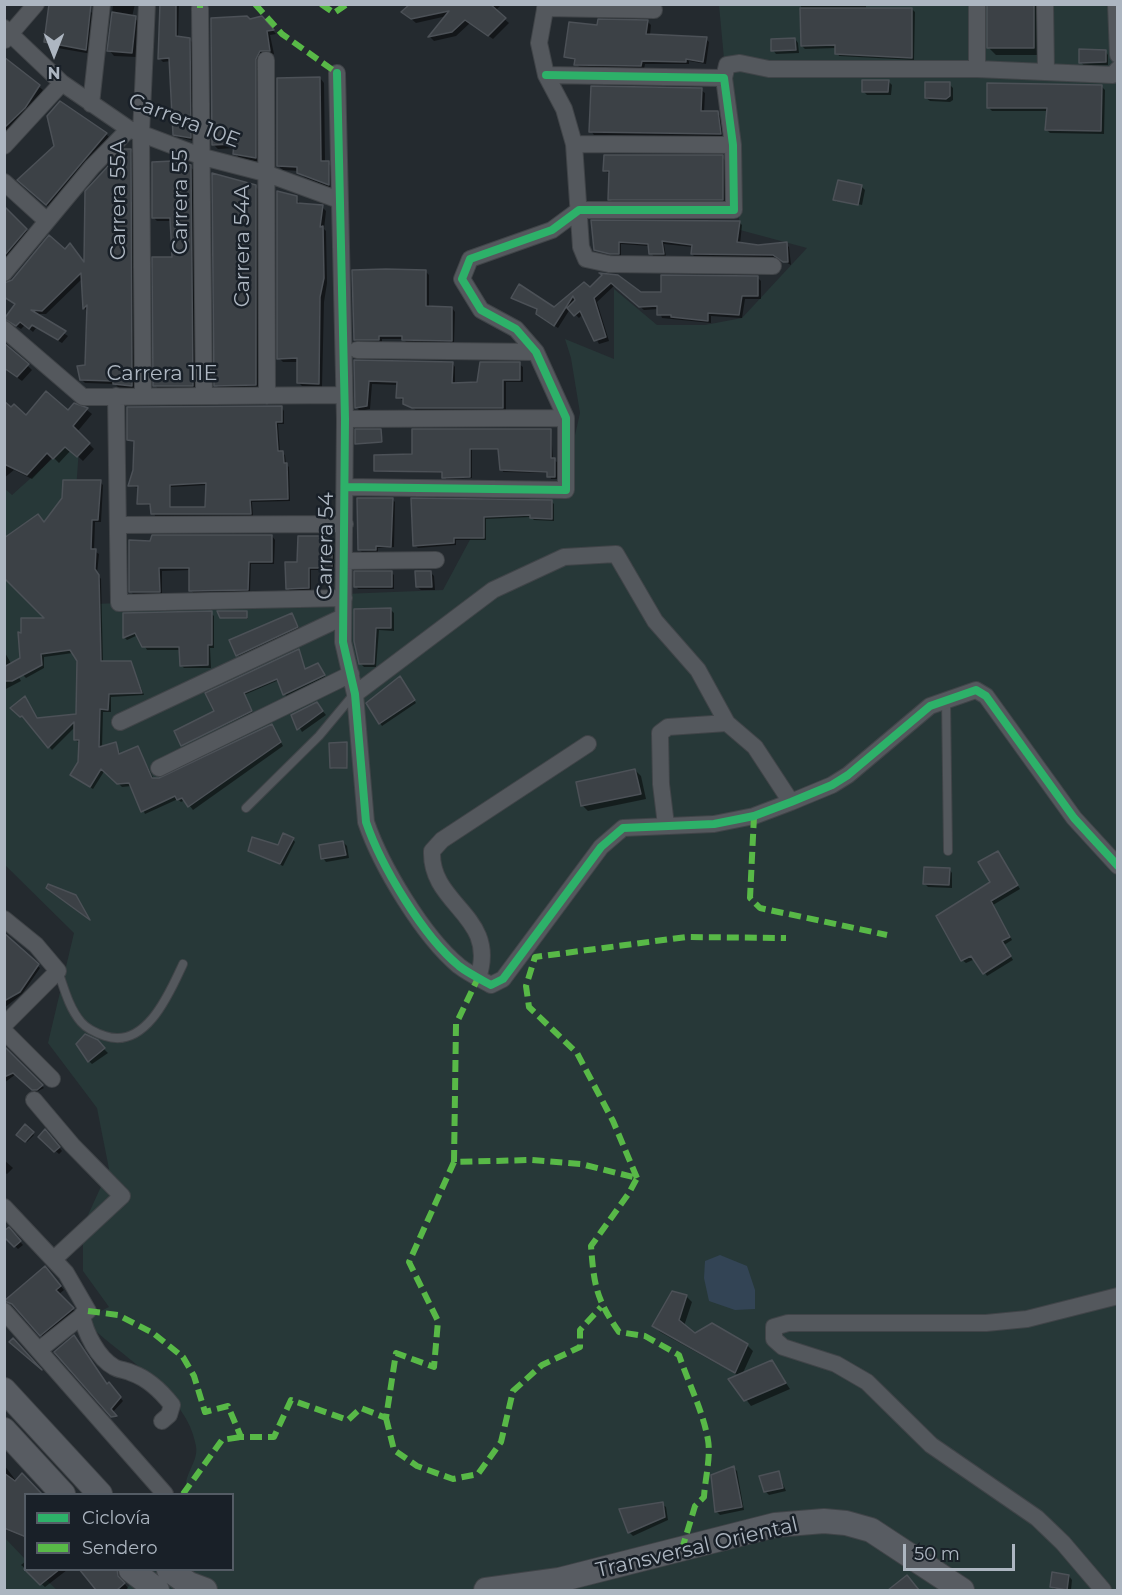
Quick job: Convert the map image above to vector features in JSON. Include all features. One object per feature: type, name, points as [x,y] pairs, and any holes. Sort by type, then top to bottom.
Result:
[{"type":"main road","points":[[4,1390],[99,1493]]},
{"type":"main road","points":[[4,1430],[62,1493]]},
{"type":"main road","name":"Transversal Oriental","points":[[486,1590],[559,1580],[775,1526],[824,1521],[846,1523],[871,1530],[962,1590]]},
{"type":"main road","name":"Transversal Oriental","points":[[583,1590],[761,1544],[812,1534],[836,1536],[870,1546],[936,1590]]},
{"type":"main road","points":[[172,1571],[189,1584],[205,1590]]},
{"type":"street","points":[[7,34],[36,4]]},
{"type":"street","points":[[91,104],[102,4]]},
{"type":"street","name":"Carrera 55A","points":[[143,396],[135,131],[147,4]]},
{"type":"street","points":[[977,4],[977,69]]},
{"type":"street","points":[[1045,4],[1046,71]]},
{"type":"street","points":[[1116,4],[1118,55]]},
{"type":"street","points":[[654,10],[545,6],[539,43],[546,75],[564,109],[574,144],[581,247],[586,259],[609,264],[773,266]]},
{"type":"street","name":"Carrera 55","points":[[200,8],[204,396]]},
{"type":"street","name":"Carrera 10E","points":[[7,34],[62,83],[135,131],[203,157],[265,173],[339,200]]},
{"type":"street","name":"Carrera 54A","points":[[266,60],[267,396]]},
{"type":"street","points":[[345,487],[566,490],[566,418],[536,352],[516,329],[481,310],[462,279],[470,259],[552,230],[579,210],[734,210],[733,145],[724,78],[727,65],[740,63],[769,69],[977,69],[1113,75],[1118,69]]},
{"type":"street","name":"Carrera 54","points":[[337,73],[345,419],[343,642],[355,694],[366,822],[372,839],[412,912],[459,965],[478,978]]},
{"type":"street","points":[[546,75],[724,78]]},
{"type":"street","points":[[4,146],[62,83]]},
{"type":"street","points":[[4,273],[92,167],[135,131]]},
{"type":"street","points":[[574,144],[733,145]]},
{"type":"street","points":[[4,182],[47,221]]},
{"type":"street","name":"Carrera 11E","points":[[4,329],[83,396],[344,395]]},
{"type":"street","points":[[357,350],[536,352]]},
{"type":"street","points":[[116,396],[119,603],[344,598]]},
{"type":"street","points":[[345,419],[566,418]]},
{"type":"street","points":[[119,525],[345,524]]},
{"type":"street","points":[[355,694],[493,590],[564,557],[616,554],[655,621],[698,670],[727,723],[755,747],[790,802]]},
{"type":"street","points":[[345,561],[435,560]]},
{"type":"street","points":[[120,722],[343,617]]},
{"type":"street","points":[[159,768],[351,674]]},
{"type":"street","points":[[588,744],[459,828],[432,850],[435,877],[474,926],[482,944],[484,960],[478,978],[491,985],[503,979],[613,834],[623,828],[714,824],[754,816],[790,802],[832,785],[848,775],[930,706],[976,690],[986,696],[1074,818],[1118,866]]},
{"type":"street","points":[[666,825],[660,733],[668,726],[727,723]]},
{"type":"street","points":[[4,1025],[58,971],[36,945],[5,920]]},
{"type":"street","points":[[4,1031],[52,1079]]},
{"type":"street","points":[[34,1100],[72,1145],[122,1196],[54,1259]]},
{"type":"street","points":[[4,1207],[66,1273],[85,1313],[87,1334],[112,1366],[137,1375],[159,1389],[167,1399],[172,1409],[162,1421]]},
{"type":"street","points":[[1103,1590],[1063,1543],[1037,1518],[931,1444],[867,1382],[836,1364],[783,1347],[774,1339],[774,1327],[788,1323],[986,1323],[1027,1318],[1118,1296]]},
{"type":"street","points":[[4,1311],[164,1493]]},
{"type":"street","points":[[39,1350],[85,1313]]},
{"type":"lane","points":[[246,808],[319,736],[355,694]]},
{"type":"lane","points":[[946,699],[948,851]]},
{"type":"lane","points":[[58,971],[72,1008],[82,1023],[95,1032],[112,1038],[129,1035],[146,1025],[169,995],[183,964]]},
{"type":"shaded area","points":[[719,5],[1117,5],[1117,1590],[126,1590],[138,1571],[234,1571],[234,1493],[187,1493],[186,1481],[195,1458],[196,1446],[190,1427],[180,1409],[150,1377],[83,1320],[109,1307],[83,1271],[83,1226],[109,1169],[97,1108],[48,1043],[74,933],[5,865],[4,488],[12,495],[80,434],[75,504],[95,604],[443,590],[481,519],[564,484],[580,413],[571,358],[565,339],[614,359],[614,289],[657,325],[705,325],[742,318],[807,248],[740,230]]},
{"type":"shaded area","points":[[4,1537],[24,1558],[24,1571],[37,1571],[57,1590],[5,1590]]},
{"type":"water","points":[[720,1255],[747,1266],[755,1290],[755,1309],[735,1310],[709,1301],[704,1278],[705,1261]]},
{"type":"building","points":[[49,4],[91,4],[86,50],[44,42]]},
{"type":"building","points":[[160,4],[176,4],[176,36],[190,38],[191,138],[173,135],[169,58],[158,59]]},
{"type":"building","points":[[410,4],[490,4],[506,18],[488,36],[465,20],[452,32],[428,37],[449,11],[411,19],[401,12]]},
{"type":"building","points":[[987,4],[1034,4],[1034,48],[987,48]]},
{"type":"building","points":[[800,8],[912,8],[912,58],[835,54],[835,45],[801,46]]},
{"type":"building","points":[[112,12],[136,16],[132,53],[107,51]]},
{"type":"building","points":[[247,16],[250,19],[262,16],[274,30],[267,31],[270,51],[260,51],[256,59],[256,158],[233,154],[234,144],[212,145],[211,18]]},
{"type":"building","points":[[598,19],[648,20],[646,34],[707,37],[703,62],[686,59],[686,62],[642,61],[641,66],[574,65],[575,59],[564,57],[569,22],[597,25]]},
{"type":"building","points":[[795,38],[796,50],[771,51],[771,39]]},
{"type":"building","points":[[1079,49],[1106,50],[1106,62],[1079,63]]},
{"type":"building","points":[[4,57],[40,85],[25,108],[4,128]]},
{"type":"building","points":[[320,77],[321,161],[329,161],[329,185],[297,173],[297,167],[277,166],[277,78]]},
{"type":"building","points":[[862,80],[889,80],[888,92],[862,92]]},
{"type":"building","points":[[925,82],[950,82],[950,96],[946,99],[925,98]]},
{"type":"building","points":[[987,83],[1102,85],[1101,131],[1045,130],[1047,108],[987,108]]},
{"type":"building","points":[[591,86],[702,88],[701,111],[718,111],[721,134],[589,132]]},
{"type":"building","points":[[60,101],[107,133],[46,205],[17,180],[54,146],[47,116]]},
{"type":"building","points":[[124,149],[131,149],[132,386],[113,384],[113,381],[80,380],[77,366],[85,365],[87,305],[83,309],[81,273],[42,311],[31,310],[66,331],[58,340],[32,325],[29,329],[20,322],[16,326],[4,319],[15,304],[4,297],[4,283],[12,280],[49,235],[65,249],[70,243],[84,262],[85,191]]},
{"type":"building","points":[[604,155],[723,155],[723,200],[608,200],[609,171],[603,171]]},
{"type":"building","points":[[173,161],[191,165],[193,386],[153,386],[152,257],[172,257],[170,218],[152,218],[152,162]]},
{"type":"building","points":[[212,173],[256,185],[256,385],[214,386]]},
{"type":"building","points":[[838,180],[862,185],[858,205],[833,200]]},
{"type":"building","points":[[277,191],[297,196],[297,203],[323,205],[320,227],[323,226],[324,278],[320,297],[319,384],[297,383],[297,358],[277,359]]},
{"type":"building","points":[[4,206],[27,229],[4,256]]},
{"type":"building","points":[[591,220],[740,221],[737,242],[758,245],[787,242],[788,262],[783,262],[773,255],[691,254],[692,245],[662,241],[664,254],[649,254],[648,244],[619,242],[619,254],[610,254],[594,250]]},
{"type":"building","points":[[352,270],[426,270],[426,306],[452,307],[452,341],[402,340],[402,336],[379,336],[379,340],[354,340]]},
{"type":"building","points":[[599,273],[618,275],[641,292],[661,292],[661,275],[758,276],[758,296],[742,296],[739,315],[708,313],[708,321],[657,315],[657,306],[639,307],[611,283],[594,298],[606,337],[594,341],[580,311],[574,316],[567,308],[575,300],[573,296],[554,326],[536,314],[537,309],[511,298],[519,284],[554,307],[584,282],[590,287],[602,275]]},
{"type":"building","points":[[4,343],[29,364],[17,377],[4,368]]},
{"type":"building","points":[[354,360],[453,362],[452,383],[477,382],[480,362],[520,362],[520,380],[503,380],[503,408],[412,408],[403,404],[403,398],[396,398],[397,382],[369,381],[367,406],[355,408]]},
{"type":"building","points":[[46,391],[68,410],[74,403],[88,408],[73,426],[90,443],[77,457],[65,447],[53,459],[47,453],[27,475],[4,464],[4,401],[11,407],[14,404],[26,415]]},
{"type":"building","points":[[282,406],[282,422],[276,422],[278,451],[283,451],[284,463],[287,463],[288,499],[250,500],[251,514],[151,514],[150,504],[137,504],[138,486],[128,486],[133,470],[134,441],[127,440],[127,407]],"holes":[[[206,483],[205,507],[170,507],[170,485]]]},
{"type":"building","points":[[355,429],[381,429],[382,442],[355,444]]},
{"type":"building","points":[[412,429],[551,429],[551,458],[555,458],[555,477],[547,477],[547,472],[500,470],[498,449],[470,449],[470,477],[442,478],[442,472],[374,471],[374,455],[412,454]]},
{"type":"building","points":[[63,480],[101,480],[98,520],[92,520],[91,549],[96,549],[95,569],[99,575],[101,661],[131,661],[142,693],[109,694],[108,710],[100,709],[99,747],[116,742],[119,754],[138,746],[152,778],[159,778],[272,724],[281,742],[188,807],[182,798],[177,800],[175,796],[141,812],[129,783],[117,784],[101,769],[90,787],[70,775],[78,762],[79,740],[74,740],[74,722],[48,748],[22,716],[20,717],[10,708],[25,696],[37,718],[76,714],[77,661],[70,650],[41,654],[42,665],[12,681],[4,681],[4,667],[20,658],[18,632],[21,633],[21,618],[44,618],[4,578],[4,538],[38,514],[44,522],[62,498]]},
{"type":"building","points":[[357,498],[393,498],[391,547],[376,546],[376,550],[358,550]]},
{"type":"building","points":[[411,498],[552,500],[552,519],[530,518],[530,515],[484,517],[484,538],[454,538],[454,543],[413,546]]},
{"type":"building","points":[[152,535],[272,535],[272,562],[249,562],[248,590],[189,591],[189,568],[159,568],[160,592],[129,592],[129,540],[150,541]]},
{"type":"building","points":[[298,536],[328,536],[328,550],[332,550],[332,568],[309,568],[309,588],[286,589],[285,562],[297,562]]},
{"type":"building","points":[[354,571],[392,571],[392,587],[354,587]]},
{"type":"building","points":[[415,571],[431,571],[432,587],[416,587]]},
{"type":"building","points":[[391,608],[391,628],[376,628],[374,664],[359,664],[354,641],[354,609]]},
{"type":"building","points":[[212,611],[212,645],[208,645],[208,665],[180,666],[179,647],[142,647],[135,633],[123,638],[123,613]]},
{"type":"building","points":[[217,611],[247,611],[247,618],[220,618]]},
{"type":"building","points":[[292,613],[298,627],[236,656],[229,640]]},
{"type":"building","points":[[299,649],[305,669],[318,663],[325,675],[283,695],[277,679],[244,693],[252,711],[181,746],[174,731],[214,711],[205,693]]},
{"type":"building","points":[[400,676],[415,700],[379,724],[366,703]]},
{"type":"building","points":[[317,702],[323,711],[297,730],[291,715]]},
{"type":"building","points":[[347,742],[347,768],[330,768],[329,743]]},
{"type":"building","points":[[635,769],[641,794],[581,806],[576,782]]},
{"type":"building","points":[[283,833],[294,838],[280,864],[248,851],[252,837],[278,845]]},
{"type":"building","points":[[343,841],[346,855],[321,859],[319,845]]},
{"type":"building","points":[[998,851],[1018,885],[991,901],[1010,937],[1002,941],[1011,956],[983,974],[971,956],[961,961],[936,916],[990,882],[978,862]]},
{"type":"building","points":[[924,867],[950,868],[949,885],[923,884]]},
{"type":"building","points":[[48,884],[76,895],[90,920],[46,888]]},
{"type":"building","points":[[4,933],[39,964],[20,992],[4,1001]]},
{"type":"building","points":[[85,1034],[98,1040],[105,1048],[88,1062],[76,1044]]},
{"type":"building","points":[[4,1046],[43,1085],[37,1090],[32,1090],[13,1073],[4,1077]]},
{"type":"building","points":[[25,1124],[34,1132],[25,1142],[16,1135]]},
{"type":"building","points":[[45,1129],[60,1147],[54,1152],[38,1137]]},
{"type":"building","points":[[9,1227],[21,1241],[14,1247],[4,1237],[4,1231]]},
{"type":"building","points":[[45,1266],[61,1286],[56,1290],[74,1308],[40,1336],[12,1304],[4,1301]]},
{"type":"building","points":[[672,1291],[687,1295],[679,1320],[695,1333],[712,1323],[748,1344],[735,1373],[652,1326]]},
{"type":"building","points":[[74,1335],[107,1384],[109,1382],[121,1397],[111,1409],[117,1416],[111,1417],[54,1352]]},
{"type":"building","points":[[13,1338],[42,1370],[9,1342]]},
{"type":"building","points":[[772,1360],[786,1383],[744,1401],[728,1379]]},
{"type":"building","points":[[734,1466],[742,1507],[715,1512],[711,1475]]},
{"type":"building","points":[[779,1471],[783,1488],[764,1492],[759,1476]]},
{"type":"building","points":[[4,1473],[15,1481],[22,1473],[41,1493],[24,1493],[24,1536],[4,1528]]},
{"type":"building","points":[[663,1502],[665,1517],[628,1533],[619,1509]]},
{"type":"building","points":[[26,1571],[58,1571],[40,1585]]},
{"type":"building","points":[[81,1571],[117,1571],[118,1576],[125,1583],[117,1590],[96,1590]]},
{"type":"building","points":[[1052,1572],[1069,1575],[1067,1590],[1050,1587]]},
{"type":"building","points":[[907,1575],[919,1590],[888,1590]]},
{"type":"marked path","points":[[255,4],[282,34],[337,73]]},
{"type":"marked path","points":[[321,4],[334,13],[347,4]]},
{"type":"marked path","points":[[754,816],[750,898],[760,908],[887,935]]},
{"type":"marked path","points":[[637,1178],[613,1121],[577,1053],[529,1007],[526,986],[535,957],[686,937],[786,938]]},
{"type":"marked path","points":[[454,1162],[456,1024],[478,978]]},
{"type":"marked path","points":[[88,1311],[118,1315],[153,1333],[183,1357],[194,1376],[205,1412],[228,1406],[241,1437],[274,1437],[291,1400],[348,1420],[361,1408],[386,1418],[396,1353],[434,1367],[438,1321],[409,1262],[454,1162],[531,1160],[581,1164],[637,1178],[591,1246],[593,1271],[601,1301],[619,1332],[645,1336],[679,1355],[703,1418],[709,1447],[704,1497],[695,1506],[682,1549]]},
{"type":"marked path","points":[[386,1418],[394,1450],[417,1466],[453,1479],[478,1474],[501,1442],[513,1391],[542,1365],[580,1347],[580,1330],[601,1307]]},
{"type":"marked path","points":[[184,1493],[222,1440],[241,1437]]},
{"type":"cycle path","points":[[337,73],[345,419],[343,642],[355,694],[366,822],[382,859],[405,899],[445,953],[463,969],[491,985],[503,979],[601,847],[623,828],[714,824],[754,816],[791,802],[832,785],[848,775],[930,706],[976,690],[986,696],[1074,818],[1118,866]]},
{"type":"cycle path","points":[[345,487],[566,490],[566,418],[536,352],[516,329],[481,310],[462,279],[470,259],[552,230],[579,210],[734,210],[733,145],[724,78],[546,75]]}]
